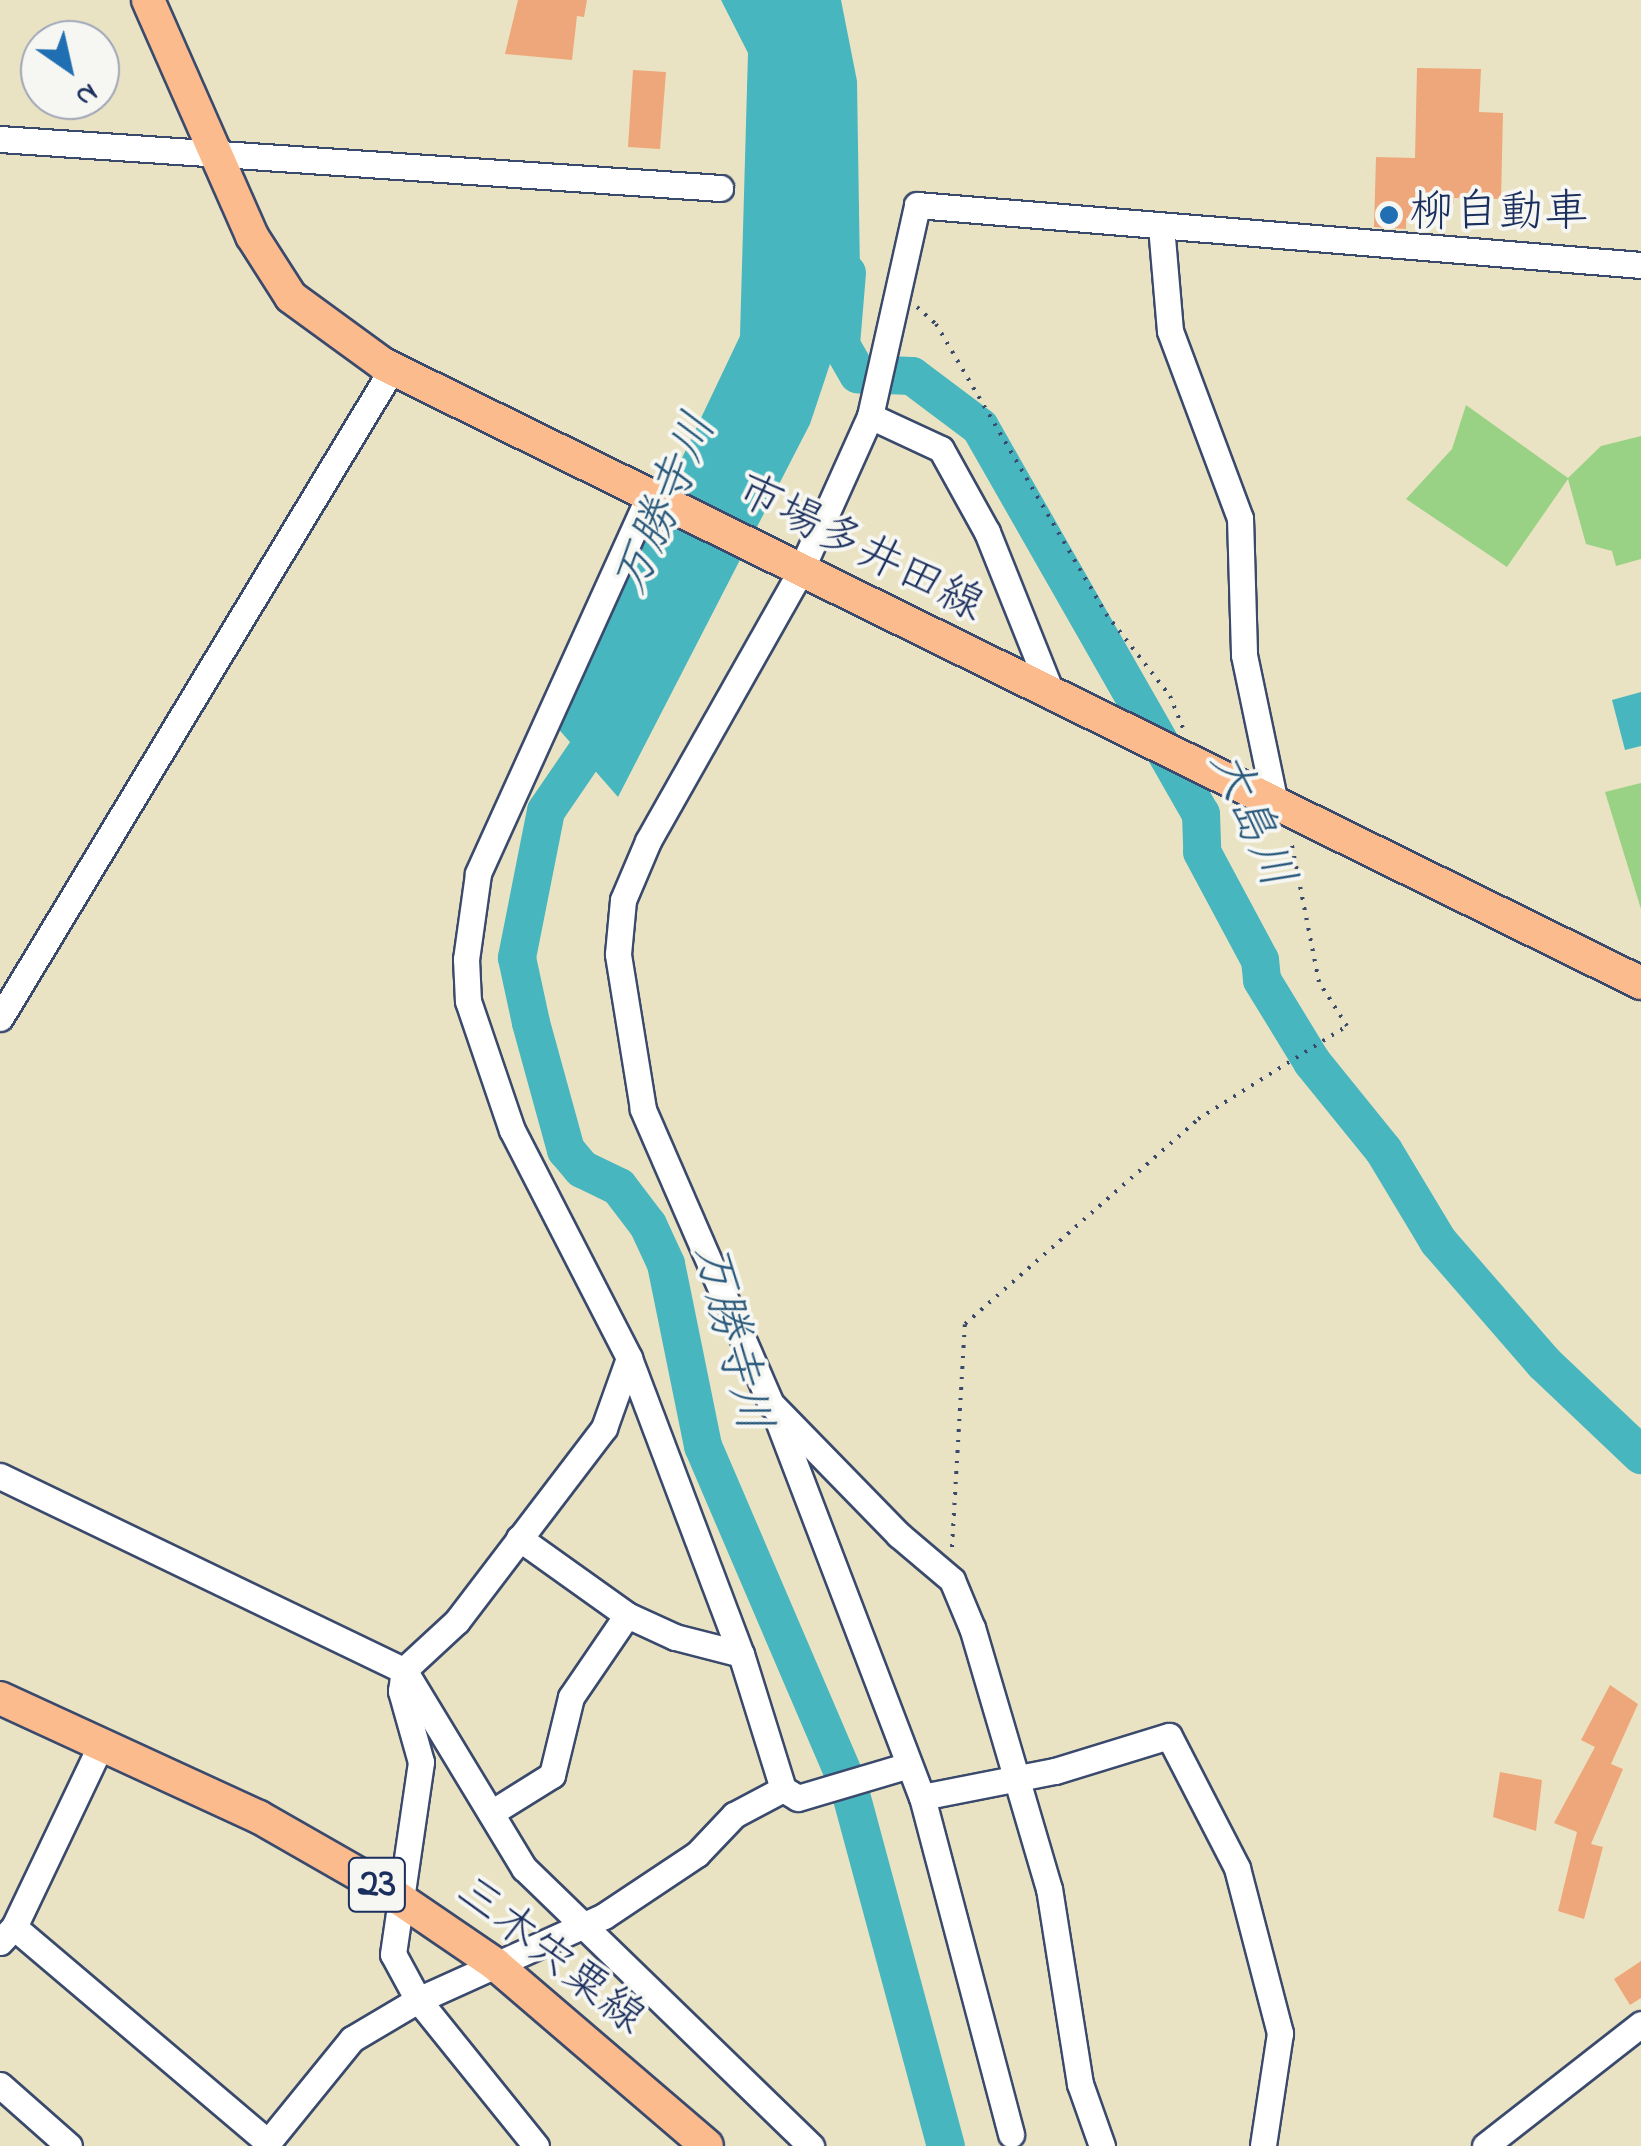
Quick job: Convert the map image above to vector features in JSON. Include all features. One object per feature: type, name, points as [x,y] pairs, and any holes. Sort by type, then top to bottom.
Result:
[{"type":"main road","name":"市場多井田線","points":[[148,0],[252,236],[291,297],[392,369],[1094,716],[1274,799],[1641,983]]},
{"type":"main road","name":"三木宍粟線","points":[[0,1698],[259,1817],[401,1899],[495,1964],[707,2146]]},
{"type":"street","points":[[0,139],[218,158],[720,188]]},
{"type":"street","points":[[1011,2134],[922,1797],[906,1766],[772,1404],[643,1109],[618,954],[623,900],[648,841],[870,416],[917,205],[1641,265]]},
{"type":"street","points":[[1161,226],[1170,331],[1240,518],[1244,655],[1274,799]]},
{"type":"street","points":[[0,1018],[392,369]]},
{"type":"street","points":[[870,416],[941,449],[986,532],[1053,696]]},
{"type":"street","points":[[659,498],[478,874],[466,960],[468,1001],[512,1130],[629,1358],[790,1793]]},
{"type":"street","points":[[536,2146],[418,2000],[393,1954],[419,1809],[421,1762],[401,1691],[404,1670],[456,1620],[604,1428],[629,1358]]},
{"type":"street","points":[[772,1404],[898,1535],[952,1580],[1017,1777],[1049,1889],[1080,2084],[1102,2146]]},
{"type":"street","points":[[0,1476],[404,1670],[524,1868],[810,2146]]},
{"type":"street","points":[[519,1538],[627,1615],[675,1638],[741,1654]]},
{"type":"street","points":[[492,1813],[552,1775],[571,1697],[627,1615]]},
{"type":"street","points":[[922,1797],[1017,1777],[1170,1736],[1237,1868],[1280,2034],[1263,2146]]},
{"type":"street","points":[[101,1744],[7,1934],[267,2144],[352,2039],[418,2000],[579,1922],[604,1916],[696,1854],[734,1815],[790,1793],[906,1766]]},
{"type":"street","points":[[1486,2146],[1641,2024]]},
{"type":"street","points":[[0,2084],[69,2146]]},
{"type":"path","points":[[899,292],[936,324],[1039,490],[1106,614],[1170,696],[1193,762]]},
{"type":"path","points":[[952,1580],[966,1324],[1198,1119],[1278,1064],[1346,1026],[1318,982],[1291,842],[1274,799]]},
{"type":"green space","points":[[1466,405],[1568,478],[1601,446],[1641,436],[1641,559],[1616,566],[1612,551],[1586,544],[1568,479],[1507,567],[1406,499],[1452,449]]},
{"type":"green space","points":[[1641,783],[1641,909],[1605,792]]},
{"type":"water","points":[[721,0],[841,0],[857,81],[860,274],[810,424],[618,797],[555,725],[740,336],[748,53]]},
{"type":"water","points":[[1641,692],[1641,746],[1625,750],[1612,700]]},
{"type":"building","points":[[518,0],[587,0],[584,17],[577,16],[572,60],[505,54]]},
{"type":"building","points":[[1417,68],[1481,69],[1479,112],[1503,113],[1501,199],[1454,198],[1454,204],[1433,204],[1432,219],[1406,218],[1406,229],[1374,227],[1376,157],[1415,158]]},
{"type":"building","points":[[633,70],[666,72],[660,149],[628,147]]},
{"type":"building","points":[[1610,1685],[1638,1704],[1611,1764],[1623,1769],[1591,1844],[1603,1847],[1584,1919],[1558,1911],[1577,1832],[1554,1823],[1595,1747],[1581,1740]]},
{"type":"building","points":[[1500,1772],[1542,1780],[1536,1831],[1493,1817]]},
{"type":"building","points":[[1641,1961],[1641,1998],[1630,2005],[1614,1979]]},
{"type":"waterway","name":"大島川","points":[[847,273],[841,345],[858,374],[912,376],[980,427],[1201,814],[1202,852],[1260,960],[1262,980],[1312,1062],[1384,1151],[1438,1241],[1544,1363],[1641,1455]]},
{"type":"waterway","name":"万勝寺川","points":[[622,723],[589,748],[546,811],[517,958],[531,1023],[566,1150],[582,1169],[619,1187],[648,1225],[666,1264],[703,1446],[849,1787],[946,2146]]},
{"type":"place","name":"柳自動車","points":[[1389,215]]}]
